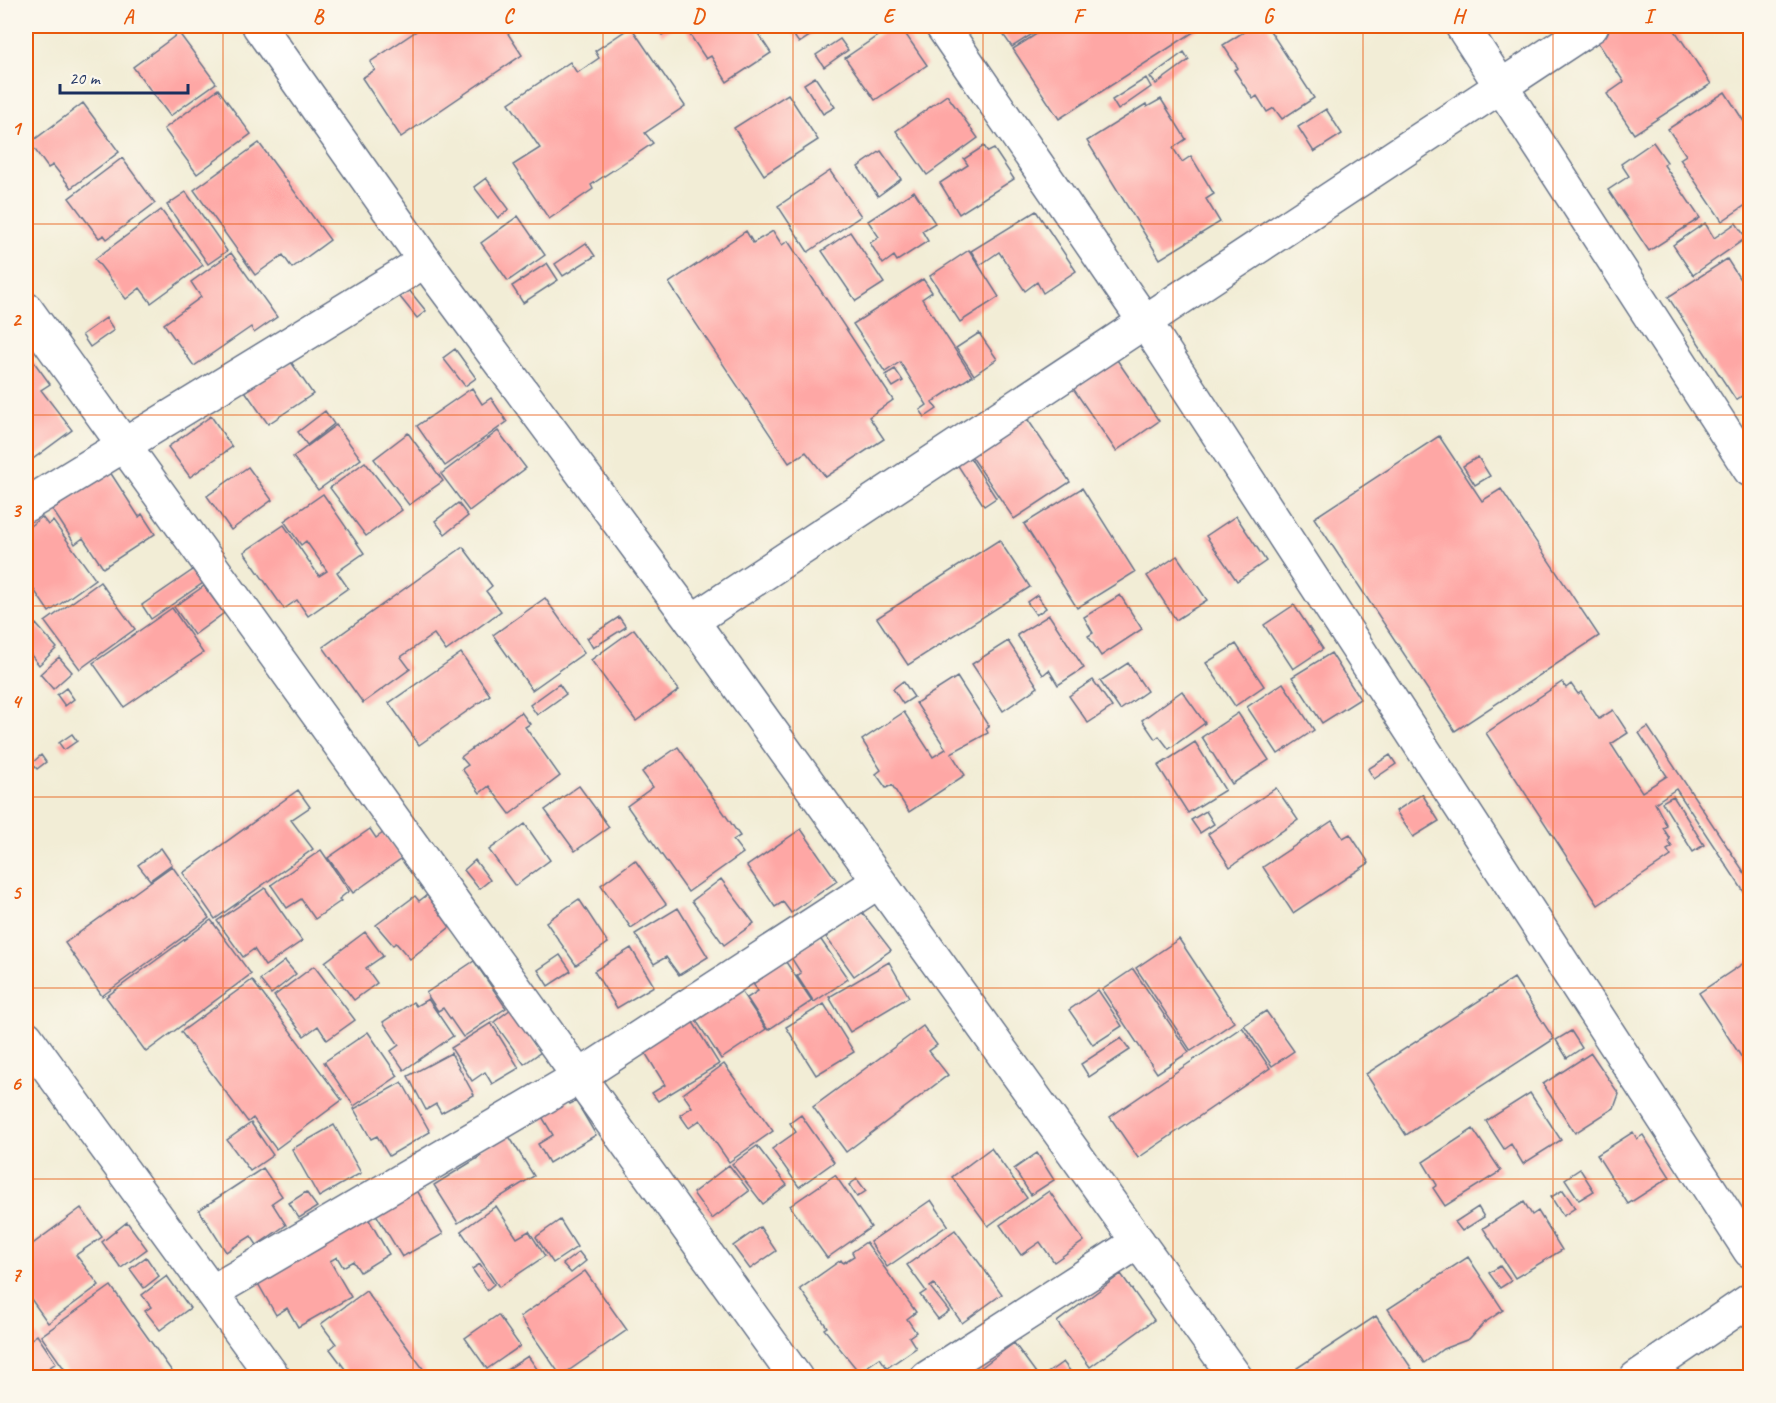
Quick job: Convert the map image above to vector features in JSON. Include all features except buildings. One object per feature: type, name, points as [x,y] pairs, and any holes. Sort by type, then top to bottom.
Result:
[{"type":"street","points":[[259,26],[425,261],[692,621],[1236,1377]]},
{"type":"street","points":[[942,26],[1145,322],[1750,1251]]},
{"type":"street","points":[[1462,26],[1750,470]]},
{"type":"street","points":[[692,621],[1501,84],[1592,26]]},
{"type":"street","points":[[26,505],[425,261]]},
{"type":"street","points":[[26,309],[121,445],[796,1377]]},
{"type":"street","points":[[212,1292],[580,1076],[878,882]]},
{"type":"street","points":[[26,1037],[274,1377]]},
{"type":"street","points":[[927,1377],[1138,1242]]},
{"type":"street","points":[[1636,1377],[1750,1300]]}]
